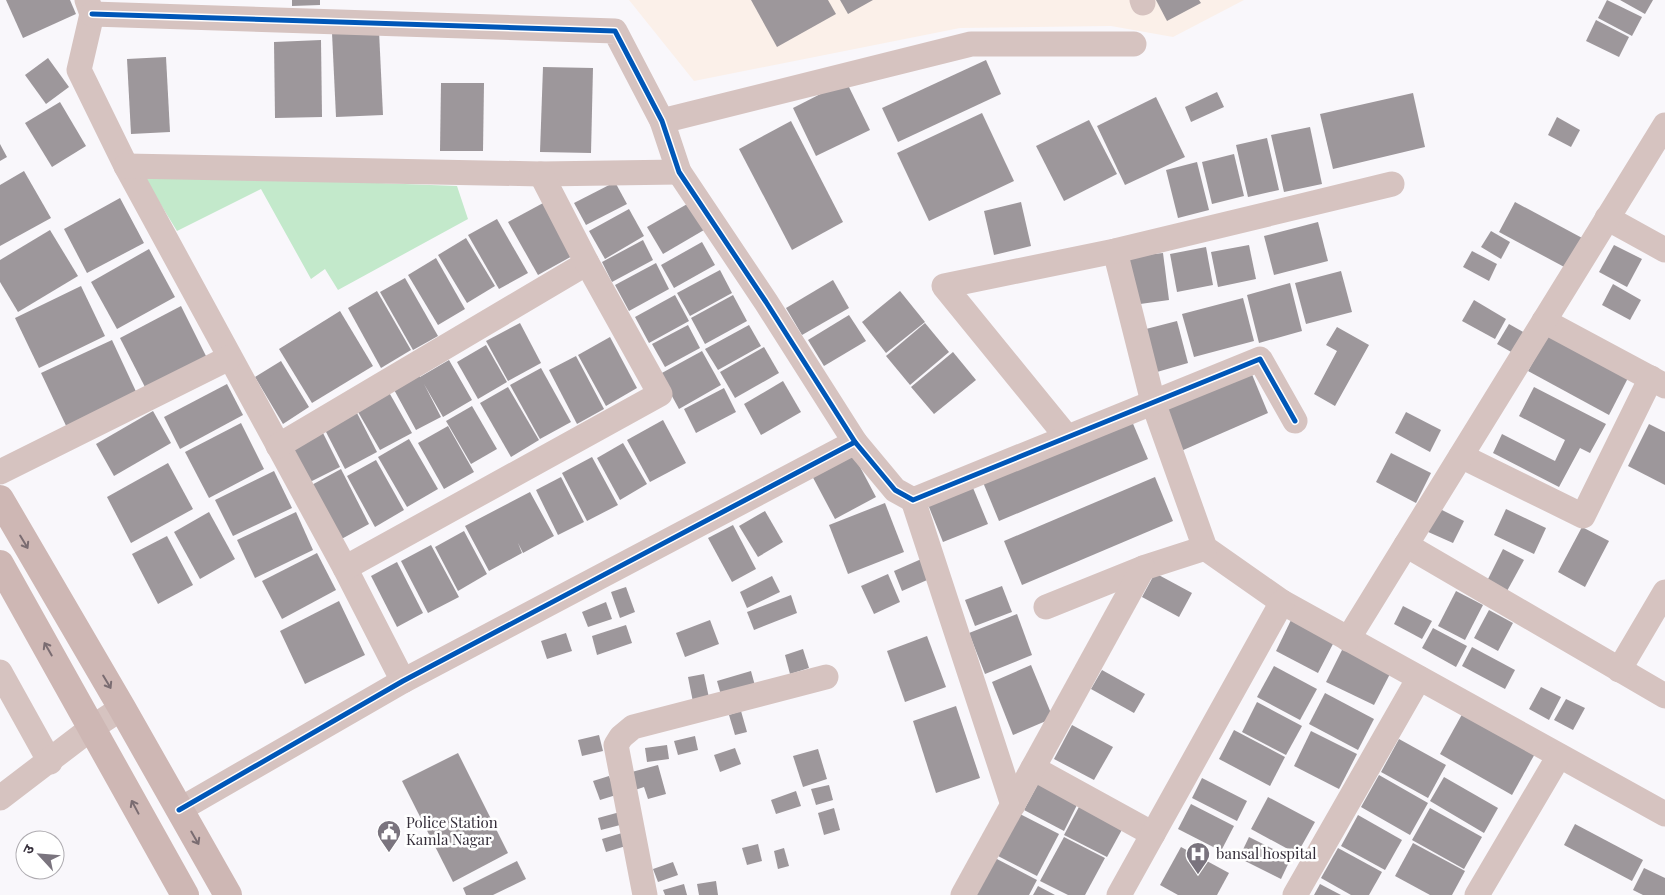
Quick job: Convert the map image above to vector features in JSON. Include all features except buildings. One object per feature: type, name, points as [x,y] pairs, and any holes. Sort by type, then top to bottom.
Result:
[{"type":"main road","points":[[0,499],[228,895]]},
{"type":"main road","points":[[0,564],[185,895]]},
{"type":"street","points":[[403,681],[345,568],[126,166],[79,70],[89,7],[615,31],[662,121],[679,172],[766,302],[855,442],[895,490],[913,500],[1013,805]]},
{"type":"street","points":[[662,121],[971,44],[1134,44]]},
{"type":"street","points":[[1348,639],[1665,125]]},
{"type":"street","points":[[126,166],[541,174],[679,172]]},
{"type":"street","points":[[345,568],[660,394],[587,263],[541,174]]},
{"type":"street","points":[[1067,437],[944,286],[1115,250],[1392,184]]},
{"type":"street","points":[[1607,218],[1665,250]]},
{"type":"street","points":[[1115,250],[1153,402],[1205,548],[1282,602],[1665,814]]},
{"type":"street","points":[[278,446],[587,263]]},
{"type":"street","points":[[1461,456],[1583,516],[1658,382],[1544,321]]},
{"type":"street","points":[[0,472],[229,358]]},
{"type":"street","points":[[913,500],[1260,359],[1295,421]]},
{"type":"street","points":[[179,810],[403,681],[855,442]]},
{"type":"street","points":[[1406,545],[1665,696]]},
{"type":"street","points":[[1046,607],[1143,568],[1205,548]]},
{"type":"street","points":[[963,895],[1143,568]]},
{"type":"street","points":[[1619,670],[1665,592]]},
{"type":"street","points":[[1119,895],[1282,602]]},
{"type":"street","points":[[0,672],[50,762]]},
{"type":"street","points":[[645,895],[616,745],[621,736],[633,727],[826,677]]},
{"type":"street","points":[[1295,895],[1419,678]]},
{"type":"street","points":[[0,798],[50,762],[92,727],[122,708]]},
{"type":"street","points":[[1478,895],[1559,756]]},
{"type":"street","points":[[1033,768],[1153,834]]},
{"type":"shaded area","points":[[629,0],[1244,0],[1173,37],[1111,26],[960,28],[694,81]]},
{"type":"green space","points":[[142,174],[457,186],[468,219],[338,290],[325,269],[311,279],[261,189],[177,231]]},
{"type":"cycle path","points":[[92,14],[615,31],[662,121],[679,172],[766,302],[855,442]]},
{"type":"cycle path","points":[[179,810],[403,681],[855,442],[895,490],[913,500],[1260,359],[1295,421]]},
{"type":"place","name":"Police Station Kamla Nagar","points":[[389,853]]},
{"type":"place","name":"bansal hospital","points":[[1198,875]]}]
